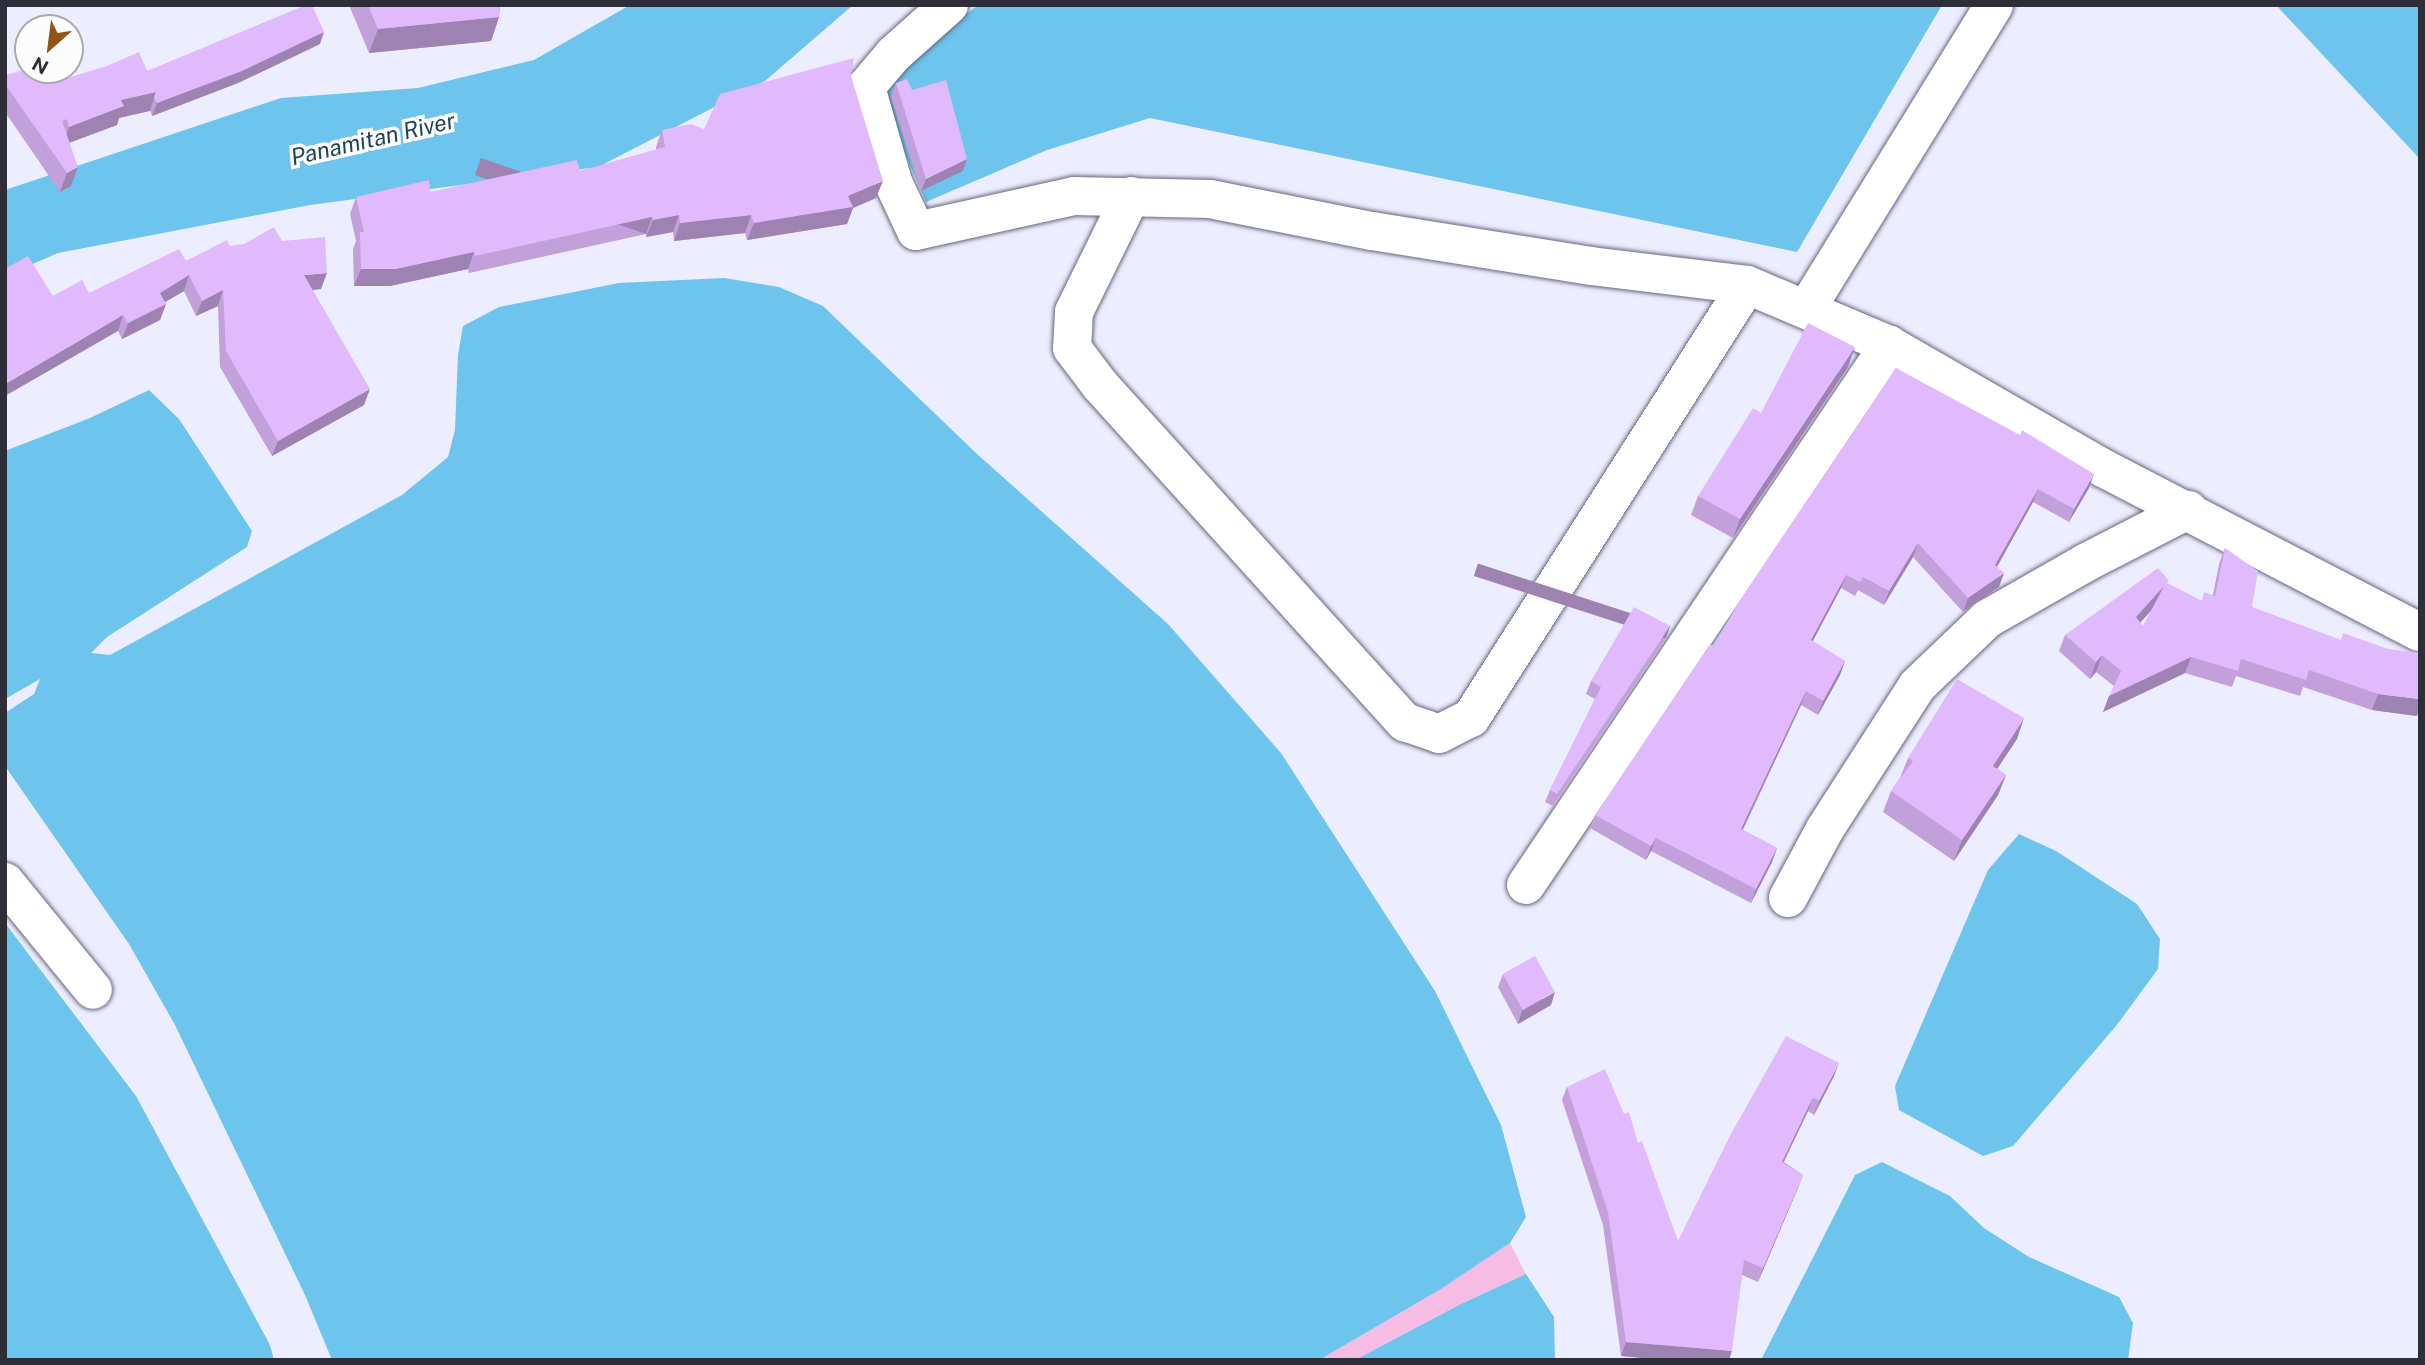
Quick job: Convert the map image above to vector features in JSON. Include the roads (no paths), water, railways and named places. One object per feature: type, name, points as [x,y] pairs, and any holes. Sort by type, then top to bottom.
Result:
[{"type":"street","points":[[949,5],[894,54],[866,87],[893,182],[916,231],[1074,196],[1210,199],[1372,231],[1577,264],[1747,285],[1807,308],[1889,345],[2103,468],[2420,632]]},
{"type":"street","points":[[1807,308],[1994,5]]},
{"type":"street","points":[[1131,196],[1074,312],[1072,348],[1100,386],[1405,722],[1439,734],[1471,718],[1747,285]]},
{"type":"street","points":[[1526,885],[1889,345]]},
{"type":"street","points":[[1788,898],[1825,829],[1917,686],[1987,620],[2087,562],[2188,510]]},
{"type":"street","points":[[5,882],[93,990]]},
{"type":"water","name":"Panamitan River","points":[[630,5],[853,5],[765,81],[598,167],[310,205],[58,253],[5,276],[5,190],[281,98],[418,88],[534,60]]},
{"type":"water","points":[[978,5],[1942,5],[1797,252],[1150,118],[1047,150],[926,202],[875,85]]},
{"type":"water","points":[[2276,5],[2420,5],[2420,159]]},
{"type":"water","points":[[724,278],[779,287],[823,306],[977,454],[1168,624],[1281,753],[1435,991],[1501,1125],[1526,1217],[1510,1243],[1441,1289],[1319,1360],[332,1360],[305,1295],[175,1025],[129,944],[5,766],[5,713],[34,694],[40,679],[5,699],[5,451],[90,418],[149,390],[179,419],[252,531],[247,547],[107,637],[91,653],[110,655],[402,495],[448,457],[455,430],[458,355],[463,326],[499,307],[619,283]]},
{"type":"water","points":[[2019,834],[2056,851],[2137,904],[2160,939],[2158,969],[2116,1026],[2013,1146],[1983,1156],[1899,1110],[1895,1086],[1988,870]]},
{"type":"water","points":[[5,923],[136,1096],[270,1345],[274,1360],[5,1360]]},
{"type":"water","points":[[1882,1162],[1950,1196],[1984,1228],[2029,1257],[2119,1297],[2133,1323],[2128,1360],[1761,1360],[1855,1175]]},
{"type":"water","points":[[1526,1274],[1554,1317],[1555,1360],[1355,1360],[1461,1304]]}]
